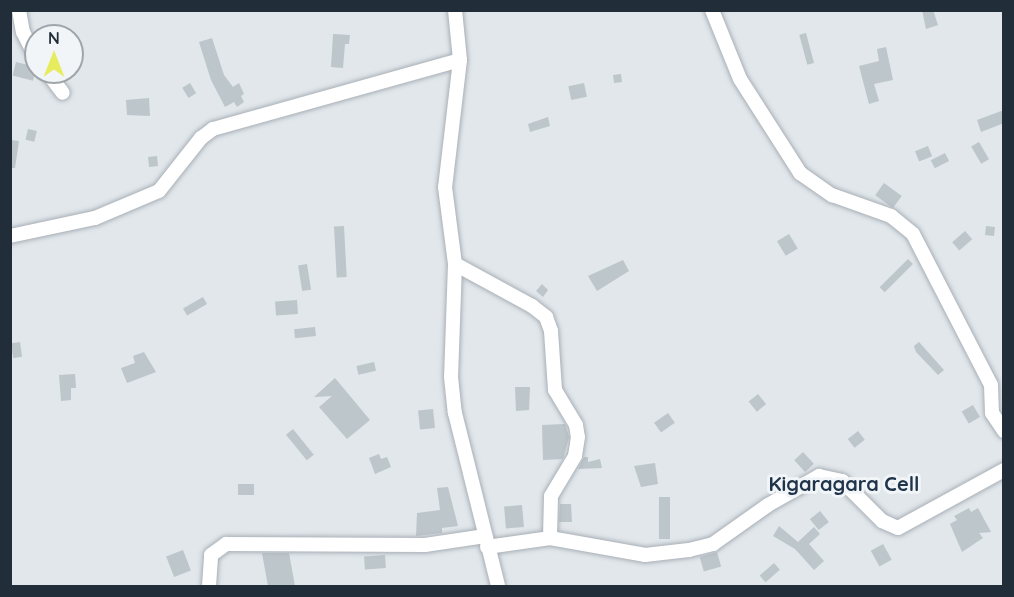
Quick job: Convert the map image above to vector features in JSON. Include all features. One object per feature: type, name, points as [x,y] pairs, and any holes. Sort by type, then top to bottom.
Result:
[{"type":"street","points":[[19,10],[24,34]]},
{"type":"street","points":[[455,10],[460,60],[445,187],[455,264],[451,377],[455,413],[498,586]]},
{"type":"street","points":[[712,10],[740,79],[800,173],[832,195],[891,216],[913,234],[991,385],[992,413],[1004,431]]},
{"type":"street","points":[[10,236],[95,218],[159,191],[201,138],[213,129],[460,60]]},
{"type":"street","points":[[56,84],[63,93]]},
{"type":"street","points":[[455,264],[532,306],[546,317],[551,331],[555,390],[576,425],[578,437],[575,456],[551,496],[550,538]]},
{"type":"street","points":[[209,586],[211,555],[226,544],[424,545],[550,538],[645,555],[689,550],[714,544],[768,505],[819,476],[842,481],[882,521],[898,528],[1004,470]]},
{"type":"building","points":[[922,10],[933,10],[938,25],[926,29]]},
{"type":"building","points":[[806,33],[814,63],[807,65],[799,35]]},
{"type":"building","points":[[333,34],[350,35],[349,44],[345,44],[343,68],[331,67]]},
{"type":"building","points":[[212,38],[224,75],[233,87],[239,83],[244,94],[241,96],[244,102],[237,107],[234,102],[225,107],[211,80],[199,42]]},
{"type":"building","points":[[886,47],[893,80],[874,84],[879,101],[869,104],[859,66],[879,61],[877,49]]},
{"type":"building","points":[[16,62],[24,64],[24,78],[13,76]]},
{"type":"building","points":[[621,74],[622,82],[614,83],[613,75]]},
{"type":"building","points":[[190,83],[196,93],[188,98],[182,88]]},
{"type":"building","points":[[584,83],[587,97],[571,100],[568,86]]},
{"type":"building","points":[[149,98],[150,116],[127,115],[126,100]]},
{"type":"building","points":[[1004,110],[1004,123],[981,132],[977,120]]},
{"type":"building","points":[[548,117],[550,126],[530,132],[528,124]]},
{"type":"building","points":[[28,129],[37,131],[34,142],[26,140]]},
{"type":"building","points":[[10,140],[19,141],[15,168],[10,168]]},
{"type":"building","points":[[979,142],[989,159],[981,164],[971,146]]},
{"type":"building","points":[[928,146],[932,156],[919,161],[915,151]]},
{"type":"building","points":[[945,153],[949,161],[935,168],[931,160]]},
{"type":"building","points":[[157,156],[158,166],[149,167],[148,157]]},
{"type":"building","points":[[884,183],[902,196],[893,208],[875,195]]},
{"type":"building","points":[[344,226],[347,277],[337,277],[334,227]]},
{"type":"building","points":[[986,226],[995,227],[994,236],[985,235]]},
{"type":"building","points":[[965,231],[972,239],[959,250],[952,242]]},
{"type":"building","points":[[789,234],[798,249],[786,256],[777,241]]},
{"type":"building","points":[[908,259],[913,264],[885,292],[880,287]]},
{"type":"building","points":[[623,260],[629,271],[597,291],[588,276]]},
{"type":"building","points":[[307,264],[311,290],[302,291],[298,265]]},
{"type":"building","points":[[542,284],[548,290],[543,297],[536,291]]},
{"type":"building","points":[[203,297],[207,304],[187,315],[183,308]]},
{"type":"building","points":[[297,300],[298,314],[276,316],[275,302]]},
{"type":"building","points":[[315,327],[316,336],[295,338],[294,329]]},
{"type":"building","points":[[20,342],[22,357],[13,358],[11,343]]},
{"type":"building","points":[[919,342],[944,370],[938,375],[916,352],[914,346]]},
{"type":"building","points":[[144,352],[156,372],[127,383],[121,368],[135,363],[133,356]]},
{"type":"building","points":[[374,362],[376,371],[358,375],[356,366]]},
{"type":"building","points":[[75,374],[76,388],[71,388],[71,400],[61,401],[59,375]]},
{"type":"building","points":[[335,378],[370,420],[347,439],[319,407],[332,396],[314,397]]},
{"type":"building","points":[[515,387],[530,387],[529,410],[516,411]]},
{"type":"building","points":[[758,394],[766,404],[757,412],[749,402]]},
{"type":"building","points":[[973,405],[980,417],[969,424],[962,412]]},
{"type":"building","points":[[433,409],[435,428],[420,429],[418,411]]},
{"type":"building","points":[[668,413],[675,423],[661,433],[654,423]]},
{"type":"building","points":[[565,424],[569,437],[563,459],[543,460],[542,425]]},
{"type":"building","points":[[293,429],[314,455],[307,460],[286,435]]},
{"type":"building","points":[[858,431],[865,440],[855,448],[848,439]]},
{"type":"building","points":[[803,452],[814,464],[805,472],[794,460]]},
{"type":"building","points":[[379,454],[381,459],[387,457],[391,467],[375,474],[369,458]]},
{"type":"building","points":[[584,457],[588,457],[588,462],[600,459],[602,468],[578,469]]},
{"type":"building","points":[[655,463],[658,484],[641,487],[634,466]]},
{"type":"building","points":[[238,484],[254,484],[254,495],[238,495]]},
{"type":"building","points":[[448,487],[458,526],[442,528],[442,533],[416,536],[417,513],[440,510],[437,488]]},
{"type":"building","points":[[659,497],[670,497],[670,539],[659,539]]},
{"type":"building","points":[[560,504],[571,504],[572,522],[559,522]]},
{"type":"building","points":[[522,505],[524,527],[506,528],[504,507]]},
{"type":"building","points":[[969,508],[971,512],[978,508],[991,532],[979,533],[983,538],[962,552],[950,524],[957,520],[954,516]]},
{"type":"building","points":[[820,511],[829,522],[819,530],[810,519]]},
{"type":"building","points":[[779,526],[798,542],[814,527],[820,534],[809,544],[824,561],[814,570],[795,549],[773,536]]},
{"type":"building","points":[[883,544],[892,560],[879,567],[871,551]]},
{"type":"building","points":[[183,550],[191,571],[174,577],[166,556]]},
{"type":"building","points":[[717,552],[721,566],[704,571],[700,557]]},
{"type":"building","points":[[262,553],[289,553],[295,586],[268,586]]},
{"type":"building","points":[[385,555],[386,568],[365,569],[364,556]]},
{"type":"building","points":[[774,563],[780,570],[766,582],[760,575]]},
{"type":"district","name":"Kigaragara Cell","points":[[844,483]]}]
